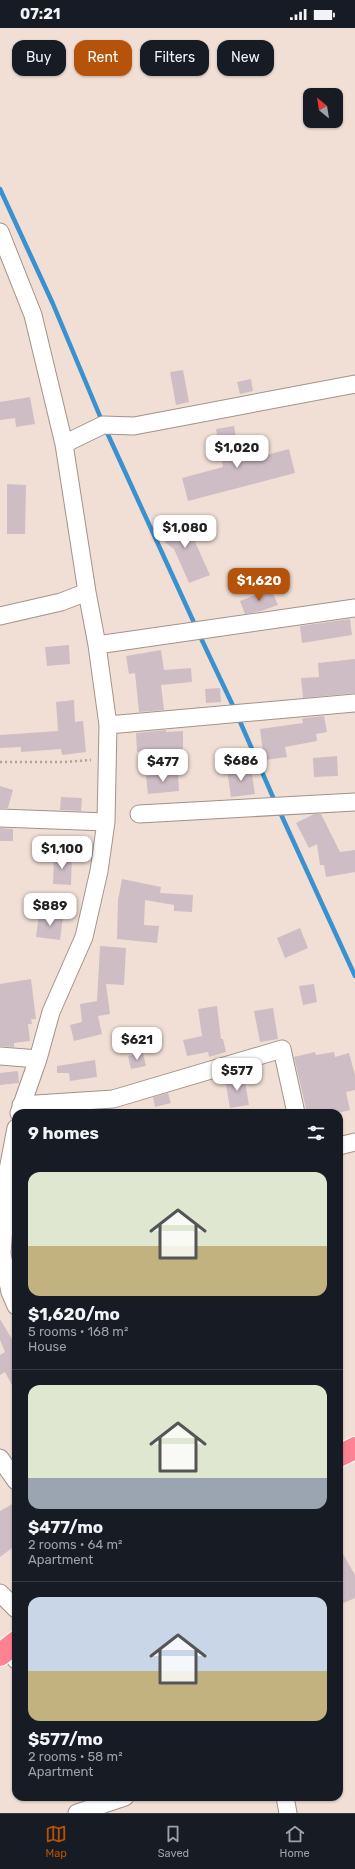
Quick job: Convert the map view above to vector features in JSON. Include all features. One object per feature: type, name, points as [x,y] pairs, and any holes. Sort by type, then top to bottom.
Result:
[{"type":"highway","points":[[343,1454],[355,1448]]},
{"type":"street","points":[[0,232],[33,315],[64,444],[87,592],[97,645],[108,724],[106,822],[99,871],[84,937],[51,1012],[38,1059],[20,1109],[113,1099],[282,1049],[295,1109]]},
{"type":"street","points":[[64,444],[104,425],[134,426],[355,384]]},
{"type":"street","points":[[0,616],[61,602],[87,592]]},
{"type":"street","points":[[97,645],[355,608]]},
{"type":"street","points":[[108,724],[355,703]]},
{"type":"street","points":[[139,814],[355,802]]},
{"type":"street","points":[[0,818],[106,822]]},
{"type":"street","points":[[0,1056],[38,1059]]},
{"type":"street","points":[[343,1145],[355,1142]]},
{"type":"street","points":[[12,1149],[8,1170],[10,1223],[2,1254],[12,1297]]},
{"type":"street","points":[[0,1458],[12,1475]]},
{"type":"street","points":[[0,1593],[12,1605]]},
{"type":"street","points":[[77,1813],[99,1801]]},
{"type":"street","points":[[286,1801],[288,1813]]},
{"type":"path","points":[[0,762],[65,762],[108,758]]},
{"type":"building","points":[[183,370],[189,402],[176,405],[170,372]]},
{"type":"building","points":[[251,379],[253,391],[240,394],[237,382]]},
{"type":"building","points":[[30,397],[35,424],[16,427],[15,418],[0,420],[0,402]]},
{"type":"building","points":[[234,426],[240,462],[289,449],[295,473],[188,501],[182,478],[223,467],[216,429]]},
{"type":"building","points":[[7,484],[26,485],[25,534],[7,534]]},
{"type":"building","points":[[185,520],[210,575],[189,583],[174,549],[166,543],[157,523]]},
{"type":"building","points":[[271,589],[278,605],[261,611],[245,614],[240,601]]},
{"type":"building","points":[[350,619],[352,635],[302,643],[300,626]]},
{"type":"building","points":[[69,645],[70,664],[47,666],[45,647]]},
{"type":"building","points":[[161,650],[164,670],[191,668],[192,682],[161,685],[164,710],[139,712],[135,673],[129,674],[126,656]]},
{"type":"building","points":[[355,659],[355,693],[303,698],[301,678],[319,677],[318,663]]},
{"type":"building","points":[[220,688],[221,702],[206,703],[205,689]]},
{"type":"building","points":[[74,700],[75,722],[83,721],[86,752],[62,755],[61,749],[21,752],[21,747],[0,748],[0,735],[58,731],[56,702]]},
{"type":"building","points":[[324,716],[327,732],[316,734],[317,741],[285,747],[287,757],[264,760],[260,729],[303,723],[302,719],[305,718]]},
{"type":"building","points":[[166,730],[166,732],[183,731],[183,750],[137,752],[136,733]]},
{"type":"building","points":[[337,756],[338,776],[314,777],[313,758]]},
{"type":"building","points":[[251,768],[255,794],[231,797],[227,770]]},
{"type":"building","points":[[178,773],[179,791],[148,794],[146,776]]},
{"type":"building","points":[[0,786],[13,790],[8,808],[0,808]]},
{"type":"building","points":[[61,797],[82,798],[81,811],[60,810]]},
{"type":"building","points":[[314,814],[321,814],[340,852],[355,850],[355,872],[326,877],[324,865],[320,865],[317,844],[309,848],[296,823]]},
{"type":"building","points":[[0,828],[13,829],[13,841],[0,841]]},
{"type":"building","points":[[54,854],[72,855],[71,885],[53,884]]},
{"type":"building","points":[[122,879],[161,887],[160,893],[193,895],[192,912],[174,911],[174,905],[145,900],[144,925],[159,926],[157,943],[117,939],[118,900]]},
{"type":"building","points":[[35,895],[48,896],[46,910],[33,909]]},
{"type":"building","points":[[39,914],[63,917],[60,940],[36,937]]},
{"type":"building","points":[[300,928],[308,948],[285,958],[277,938]]},
{"type":"building","points":[[100,946],[126,948],[124,985],[106,984],[110,1014],[98,1016],[102,1034],[74,1041],[70,1025],[82,1022],[80,1004],[97,1001]]},
{"type":"building","points":[[31,979],[36,1019],[31,1019],[32,1024],[28,1024],[30,1041],[14,1043],[14,1047],[0,1046],[0,984]]},
{"type":"building","points":[[314,984],[317,1002],[303,1005],[299,986]]},
{"type":"building","points":[[217,1006],[221,1039],[223,1039],[226,1052],[209,1057],[208,1052],[187,1056],[183,1040],[202,1036],[198,1009]]},
{"type":"building","points":[[273,1008],[278,1039],[260,1042],[254,1011]]},
{"type":"building","points":[[315,1052],[316,1055],[334,1052],[335,1057],[349,1053],[355,1075],[355,1090],[346,1092],[350,1110],[343,1112],[343,1109],[306,1109],[294,1057]]},
{"type":"building","points":[[143,1053],[146,1066],[131,1069],[128,1056]]},
{"type":"building","points":[[95,1060],[97,1077],[70,1081],[69,1073],[57,1073],[57,1066]]},
{"type":"building","points":[[18,1071],[19,1083],[0,1085],[0,1073]]},
{"type":"building","points":[[244,1076],[249,1105],[230,1108],[225,1079]]},
{"type":"building","points":[[168,1093],[171,1103],[155,1107],[153,1097]]},
{"type":"building","points":[[0,1319],[12,1339],[12,1385],[5,1372],[0,1375],[0,1355],[5,1352],[0,1340]]},
{"type":"building","points":[[12,1504],[12,1548],[0,1557],[0,1511]]},
{"type":"building","points":[[343,1554],[355,1575],[355,1598],[343,1603]]},
{"type":"waterway","points":[[0,189],[53,304],[102,421]]},
{"type":"waterway","points":[[105,428],[196,627]]},
{"type":"waterway","points":[[199,634],[235,710]]},
{"type":"waterway","points":[[238,717],[276,804]]},
{"type":"waterway","points":[[279,810],[355,976]]}]
